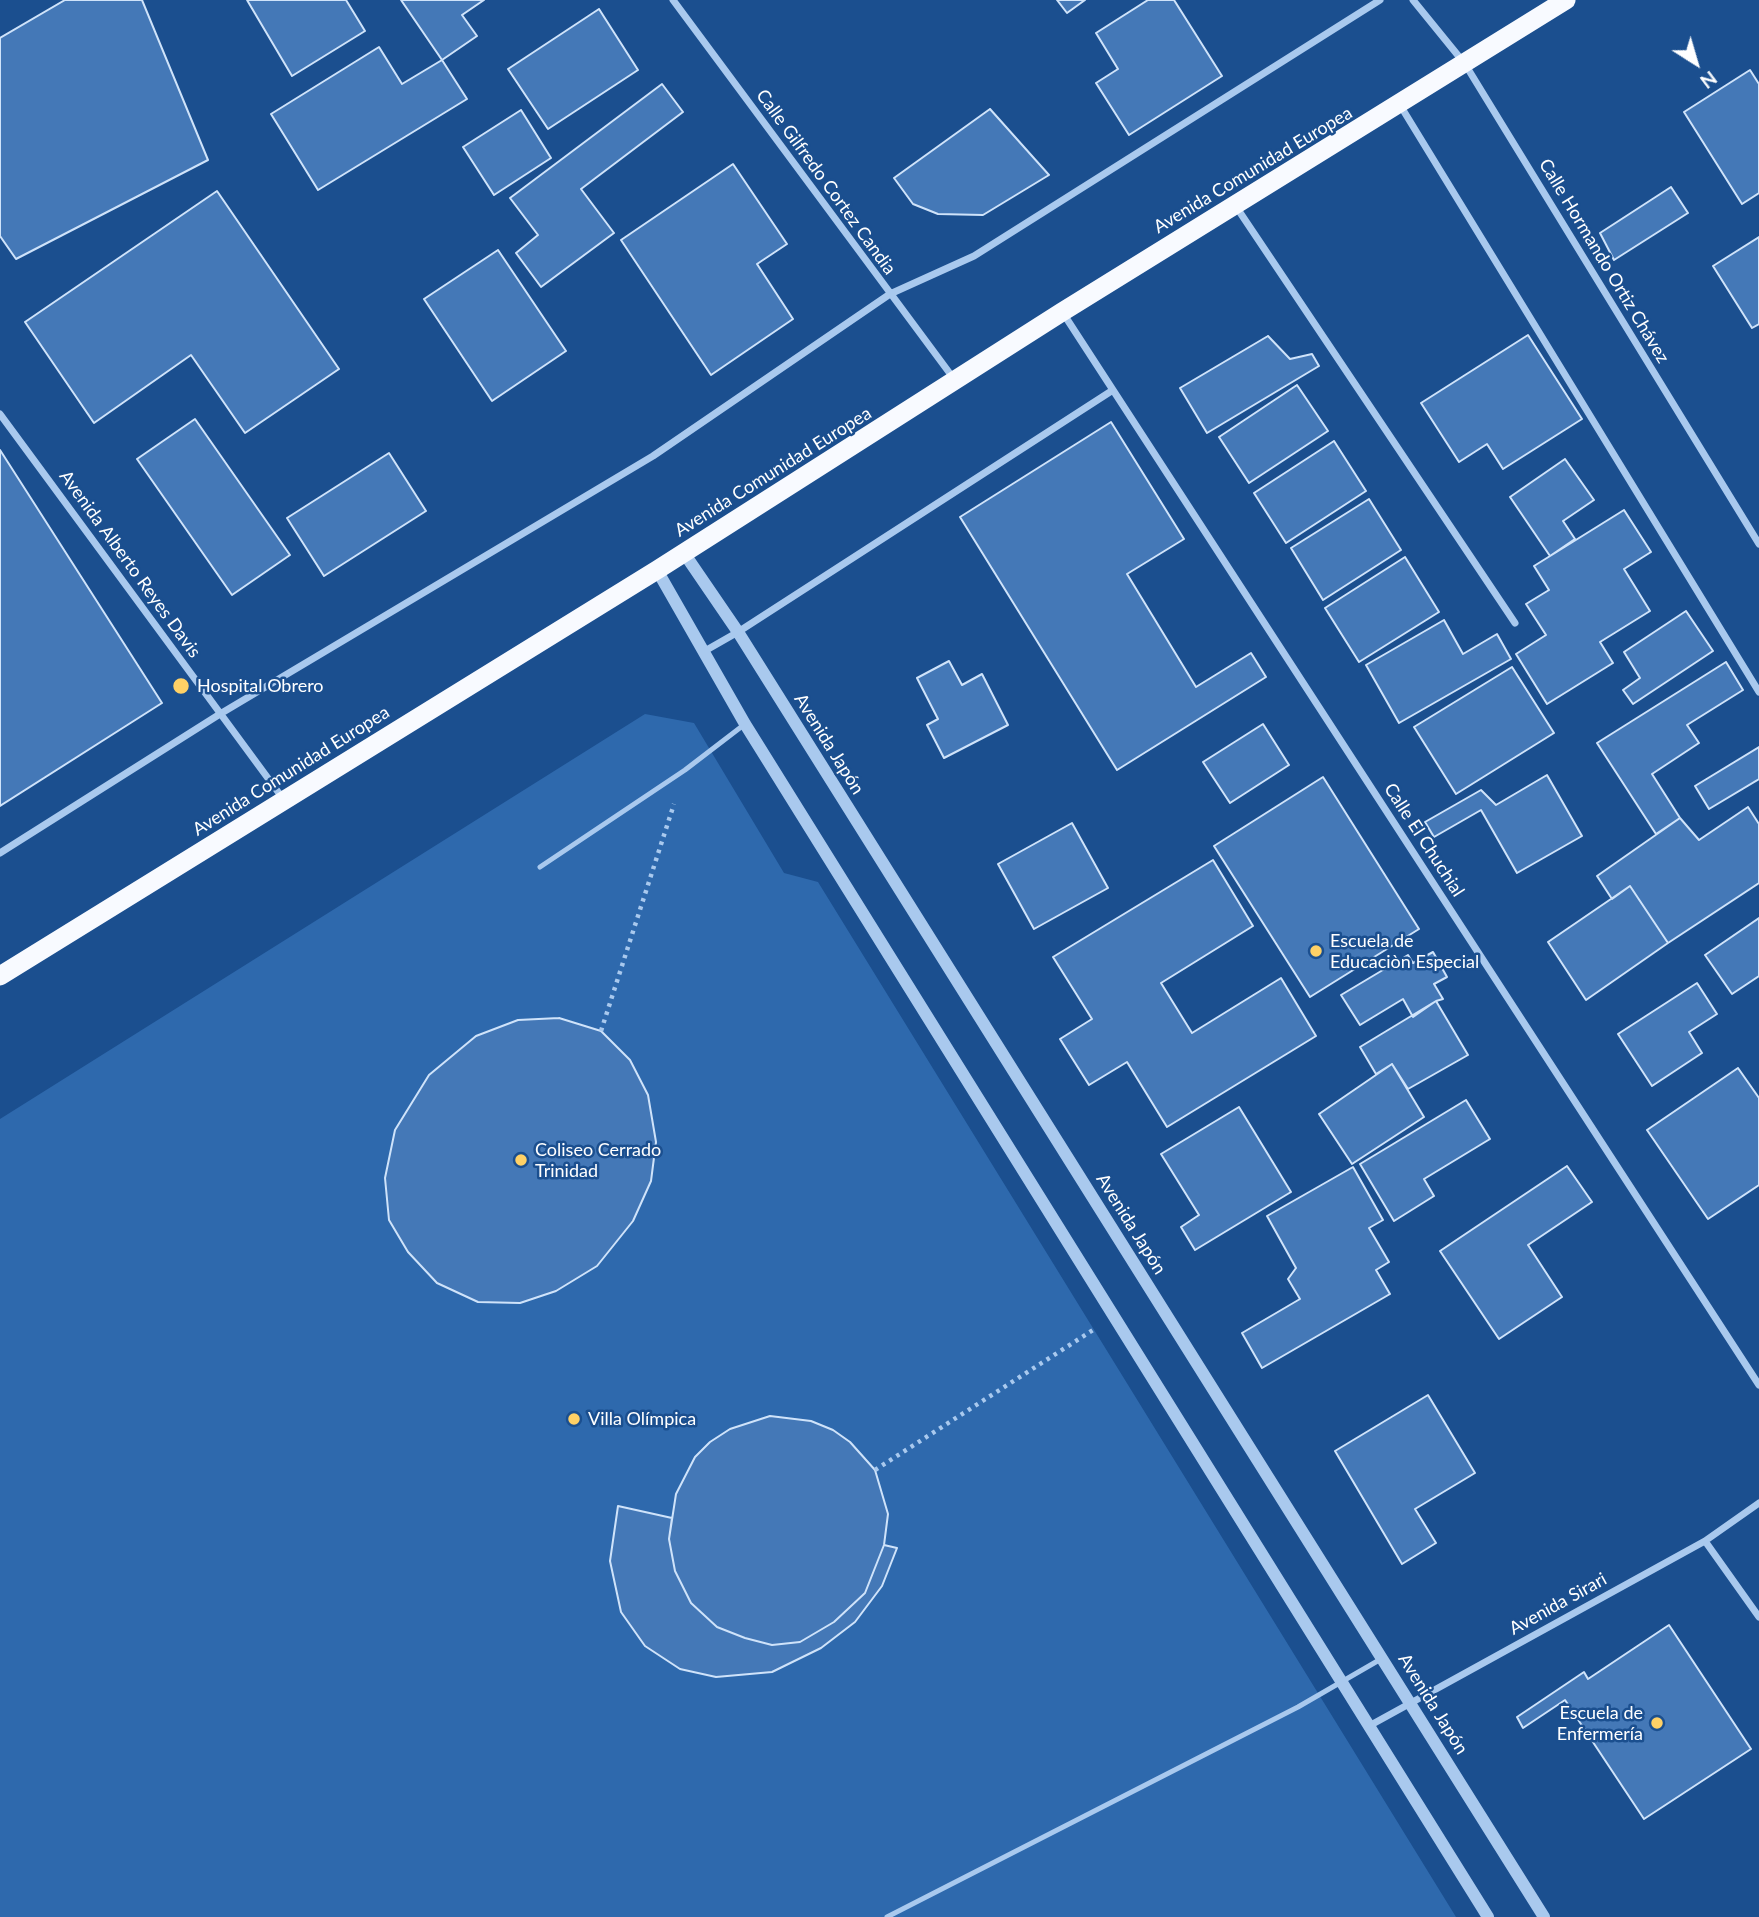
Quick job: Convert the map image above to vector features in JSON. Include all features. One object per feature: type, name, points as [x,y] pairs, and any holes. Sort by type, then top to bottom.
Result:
[{"type":"highway","name":"Avenida Comunidad Europea","points":[[0,976],[657,570],[1062,312],[1566,0]]},
{"type":"street","name":"Calle Gilfredo Cortez Candia","points":[[673,0],[955,381]]},
{"type":"street","points":[[0,853],[220,714],[653,456],[890,294],[974,256],[1380,0]]},
{"type":"street","name":"Calle Hormando Ortiz Chávez","points":[[1413,0],[1465,64],[1759,544]]},
{"type":"street","points":[[1399,105],[1759,692]]},
{"type":"street","points":[[1234,205],[1515,622]]},
{"type":"street","name":"Calle El Chuchial","points":[[1062,312],[1759,1385]]},
{"type":"street","points":[[704,652],[1113,390]]},
{"type":"street","name":"Avenida Alberto Reyes Davis","points":[[0,414],[285,800]]},
{"type":"street","name":"Avenida Japón","points":[[684,553],[738,632],[1544,1917]]},
{"type":"street","points":[[657,570],[745,724],[1488,1917]]},
{"type":"street","name":"Avenida Sirari","points":[[1369,1726],[1705,1541],[1759,1503]]},
{"type":"street","points":[[1705,1541],[1759,1617]]},
{"type":"lane","points":[[540,867],[685,770],[745,724]]},
{"type":"lane","points":[[887,1917],[1298,1707],[1383,1658]]},
{"type":"path","points":[[601,1031],[685,770]]},
{"type":"path","points":[[875,1470],[1115,1317]]},
{"type":"shaded area","name":"Villa Olímpica","points":[[645,714],[694,723],[784,873],[818,882],[1456,1917],[0,1917],[0,1119]]},
{"type":"building","points":[[65,0],[142,0],[208,160],[16,259],[0,236],[0,38]]},
{"type":"building","points":[[247,0],[346,0],[365,31],[292,76]]},
{"type":"building","points":[[401,0],[484,0],[462,15],[477,36],[442,60]]},
{"type":"building","points":[[1057,0],[1085,0],[1067,13]]},
{"type":"building","points":[[1148,0],[1174,0],[1222,76],[1129,135],[1096,83],[1118,69],[1096,33]]},
{"type":"building","points":[[599,9],[638,70],[548,129],[508,69]]},
{"type":"building","points":[[379,47],[402,84],[442,60],[467,99],[318,190],[271,114]]},
{"type":"building","points":[[1750,70],[1759,84],[1759,193],[1742,204],[1684,112]]},
{"type":"building","points":[[662,84],[683,112],[581,189],[614,233],[541,287],[516,253],[538,235],[510,198]]},
{"type":"building","points":[[990,109],[1049,175],[983,215],[938,214],[913,204],[894,178]]},
{"type":"building","points":[[521,110],[551,158],[494,195],[463,147]]},
{"type":"building","points":[[733,164],[787,244],[757,264],[793,319],[711,375],[621,240]]},
{"type":"building","points":[[1671,187],[1688,213],[1614,260],[1600,233]]},
{"type":"building","points":[[217,191],[339,369],[245,433],[191,355],[94,423],[25,322]]},
{"type":"building","points":[[1759,237],[1759,324],[1752,328],[1713,266]]},
{"type":"building","points":[[498,250],[566,351],[492,401],[424,299]]},
{"type":"building","points":[[1528,335],[1582,419],[1503,469],[1487,444],[1459,462],[1421,403]]},
{"type":"building","points":[[1268,336],[1290,359],[1312,354],[1319,366],[1207,433],[1180,388]]},
{"type":"building","points":[[1297,385],[1328,431],[1249,483],[1219,437]]},
{"type":"building","points":[[195,419],[290,555],[232,595],[137,459]]},
{"type":"building","points":[[1111,422],[1184,539],[1127,574],[1196,687],[1251,653],[1266,677],[1117,770],[960,517]]},
{"type":"building","points":[[1334,441],[1366,491],[1286,543],[1254,493]]},
{"type":"building","points":[[0,450],[162,703],[0,806]]},
{"type":"building","points":[[389,453],[426,511],[324,576],[287,518]]},
{"type":"building","points":[[1565,459],[1594,500],[1563,521],[1575,539],[1550,556],[1510,497]]},
{"type":"building","points":[[1369,499],[1401,550],[1323,600],[1291,548]]},
{"type":"building","points":[[1624,510],[1651,552],[1624,569],[1650,611],[1600,642],[1613,663],[1547,704],[1516,654],[1546,635],[1526,604],[1549,590],[1534,566]]},
{"type":"building","points":[[1405,557],[1439,612],[1359,662],[1325,608]]},
{"type":"building","points":[[1686,611],[1713,651],[1633,704],[1623,690],[1640,678],[1624,652]]},
{"type":"building","points":[[1444,620],[1463,654],[1497,634],[1511,659],[1399,723],[1366,665]]},
{"type":"building","points":[[949,661],[962,685],[982,674],[1008,725],[944,758],[927,725],[938,719],[917,678]]},
{"type":"building","points":[[1726,662],[1743,690],[1687,725],[1699,743],[1652,774],[1680,818],[1656,834],[1597,743]]},
{"type":"building","points":[[1512,667],[1554,733],[1456,794],[1414,727]]},
{"type":"building","points":[[1263,724],[1289,765],[1230,803],[1203,762]]},
{"type":"building","points":[[1759,747],[1759,779],[1709,809],[1695,786]]},
{"type":"building","points":[[1547,775],[1582,836],[1517,873],[1481,810],[1434,837],[1425,822],[1481,790],[1496,805]]},
{"type":"building","points":[[1323,777],[1419,929],[1310,997],[1214,846]]},
{"type":"building","points":[[1748,807],[1759,824],[1759,883],[1668,943],[1630,886],[1612,899],[1597,876],[1680,818],[1699,840]]},
{"type":"building","points":[[1072,823],[1108,888],[1034,929],[998,864]]},
{"type":"building","points":[[1213,860],[1253,926],[1161,983],[1192,1033],[1281,978],[1316,1036],[1167,1127],[1127,1062],[1089,1085],[1060,1039],[1092,1019],[1053,957]]},
{"type":"building","points":[[1630,886],[1668,943],[1586,1000],[1548,942]]},
{"type":"building","points":[[1759,918],[1759,976],[1732,994],[1705,955]]},
{"type":"building","points":[[1433,952],[1447,977],[1434,984],[1443,999],[1413,1017],[1403,999],[1360,1025],[1341,995],[1408,955],[1413,963]]},
{"type":"building","points":[[1697,983],[1717,1014],[1689,1032],[1702,1053],[1652,1086],[1618,1034]]},
{"type":"building","points":[[1436,1001],[1468,1055],[1408,1089],[1392,1064],[1376,1074],[1360,1047]]},
{"type":"building","name":"Coliseo Cerrado Trinidad","points":[[559,1018],[601,1031],[630,1060],[648,1095],[656,1142],[651,1181],[633,1221],[597,1266],[556,1291],[520,1303],[478,1302],[437,1283],[408,1252],[389,1220],[385,1178],[395,1130],[429,1075],[476,1036],[518,1020]]},
{"type":"building","points":[[1392,1064],[1424,1117],[1352,1164],[1319,1114]]},
{"type":"building","points":[[1738,1068],[1759,1098],[1759,1185],[1708,1219],[1647,1130]]},
{"type":"building","points":[[1466,1100],[1490,1139],[1424,1179],[1434,1196],[1394,1221],[1360,1164]]},
{"type":"building","points":[[1239,1107],[1291,1192],[1195,1250],[1181,1227],[1199,1215],[1161,1154]]},
{"type":"building","points":[[1567,1166],[1592,1202],[1528,1245],[1562,1297],[1499,1339],[1440,1251]]},
{"type":"building","points":[[1353,1167],[1383,1220],[1369,1228],[1389,1262],[1376,1270],[1390,1294],[1262,1368],[1242,1333],[1300,1299],[1288,1279],[1296,1268],[1267,1216]]},
{"type":"building","points":[[1428,1395],[1475,1473],[1415,1509],[1436,1543],[1402,1564],[1335,1451]]},
{"type":"building","points":[[770,1416],[811,1421],[833,1430],[850,1442],[875,1470],[888,1514],[884,1545],[865,1593],[834,1622],[800,1642],[772,1645],[717,1627],[691,1603],[675,1571],[669,1539],[676,1494],[695,1457],[710,1442],[730,1429]]},
{"type":"building","points":[[618,1506],[672,1518],[669,1539],[675,1571],[691,1603],[717,1627],[772,1645],[800,1642],[834,1622],[865,1593],[884,1545],[897,1548],[882,1586],[855,1622],[821,1648],[772,1672],[716,1677],[680,1669],[645,1646],[621,1612],[610,1561]]},
{"type":"building","name":"Escuela de Enfermería","points":[[1669,1625],[1751,1749],[1644,1819],[1565,1700],[1523,1728],[1517,1717],[1584,1672],[1588,1679]]},
{"type":"place","name":"Hospital Obrero","points":[[181,686]]},
{"type":"place","name":"Escuela de Educaciòn Especial","points":[[1316,951]]},
{"type":"place","name":"Coliseo Cerrado Trinidad","points":[[521,1160]]},
{"type":"place","name":"Villa Olímpica","points":[[574,1419]]},
{"type":"place","name":"Escuela de Enfermería","points":[[1657,1723]]}]
